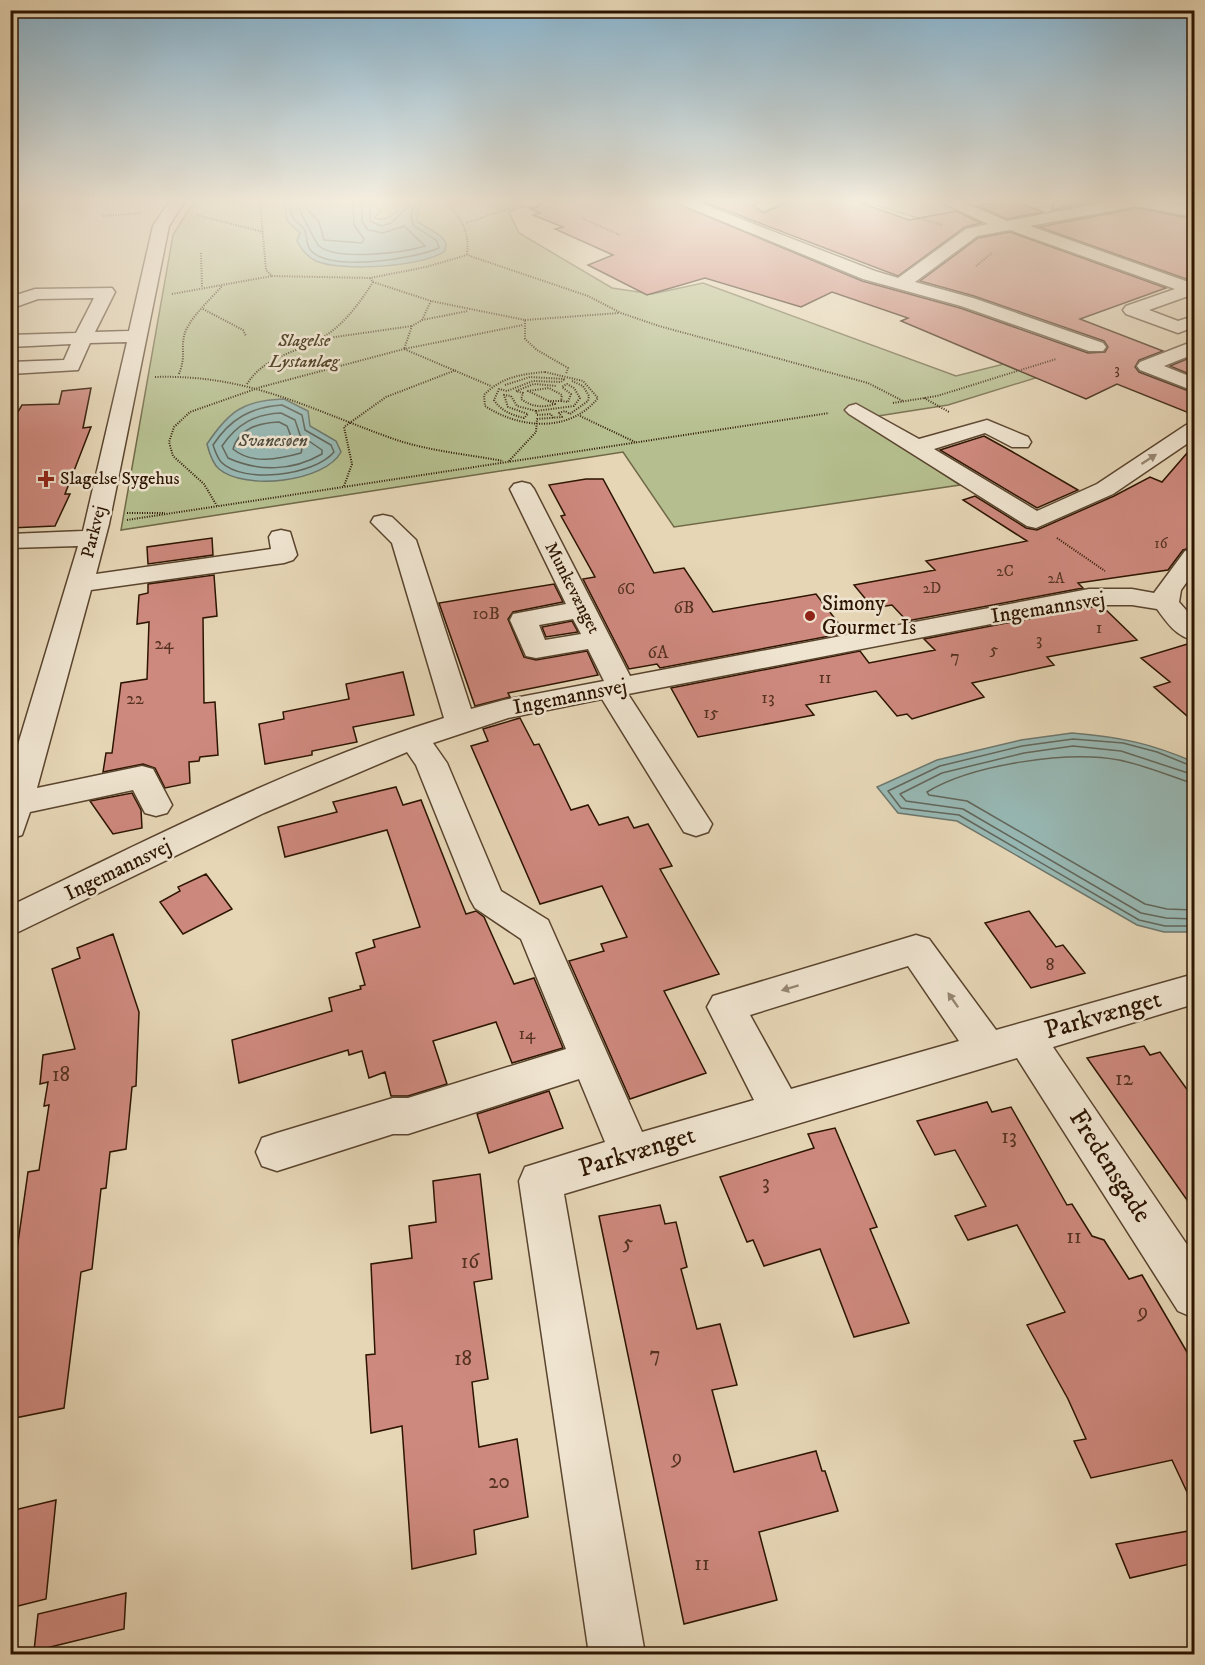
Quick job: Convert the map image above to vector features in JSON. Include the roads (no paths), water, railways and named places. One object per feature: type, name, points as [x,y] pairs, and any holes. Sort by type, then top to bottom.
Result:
[{"type":"street","name":"Parkvej","points":[[14,816],[96,527],[150,279]]},
{"type":"street","points":[[882,279],[1034,323],[1096,347]]},
{"type":"street","points":[[901,284],[908,279]]},
{"type":"street","points":[[1158,279],[1193,289]]},
{"type":"street","points":[[1193,289],[1132,310],[1178,327],[1194,321]]},
{"type":"street","points":[[10,304],[35,294],[106,292],[71,366],[10,368]]},
{"type":"street","points":[[10,341],[137,336]]},
{"type":"street","points":[[1194,347],[1147,366],[1194,385]]},
{"type":"street","points":[[856,410],[1036,520],[1105,489],[1194,430]]},
{"type":"street","points":[[917,447],[987,426],[1020,442]]},
{"type":"street","name":"Munkevænget","points":[[522,489],[597,639],[616,688],[696,824]]},
{"type":"street","points":[[383,522],[404,540],[460,722]]},
{"type":"street","points":[[10,541],[96,527]]},
{"type":"street","points":[[79,584],[284,555],[281,537]]},
{"type":"street","points":[[1194,556],[1167,589],[1166,603],[1179,620],[1194,632]]},
{"type":"street","name":"Ingemannsvej","points":[[10,922],[256,803],[414,738],[460,722],[504,710],[1089,597],[1132,597],[1166,603]]},
{"type":"street","points":[[582,609],[523,620],[536,650],[597,639]]},
{"type":"street","points":[[414,738],[431,763],[487,899],[536,930],[631,1154]]},
{"type":"street","points":[[14,816],[142,777],[156,805]]},
{"type":"street","name":"Fredensgade","points":[[780,1109],[726,1007],[916,949],[1006,1042],[1194,1295]]},
{"type":"street","name":"Parkvænget","points":[[617,1654],[540,1181],[1006,1042],[1194,989]]},
{"type":"street","points":[[278,1152],[393,1116],[408,1116],[591,1058]]},
{"type":"water","name":"Svanesøen","points":[[284,399],[308,411],[310,426],[336,441],[341,452],[332,462],[319,470],[284,480],[247,480],[231,476],[219,469],[213,461],[207,444],[223,423],[248,405]]},
{"type":"water","points":[[1072,733],[1134,742],[1194,762],[1194,932],[1164,932],[1137,925],[957,821],[898,813],[877,787],[937,760],[1021,740]]},
{"type":"place","name":"Slagelse Sygehus","points":[[46,479]]},
{"type":"place","name":"Simony Gourmet Is","points":[[810,616]]},
{"type":"park label","name":"Slagelse Lystanlæg","points":[[304,351]]}]
